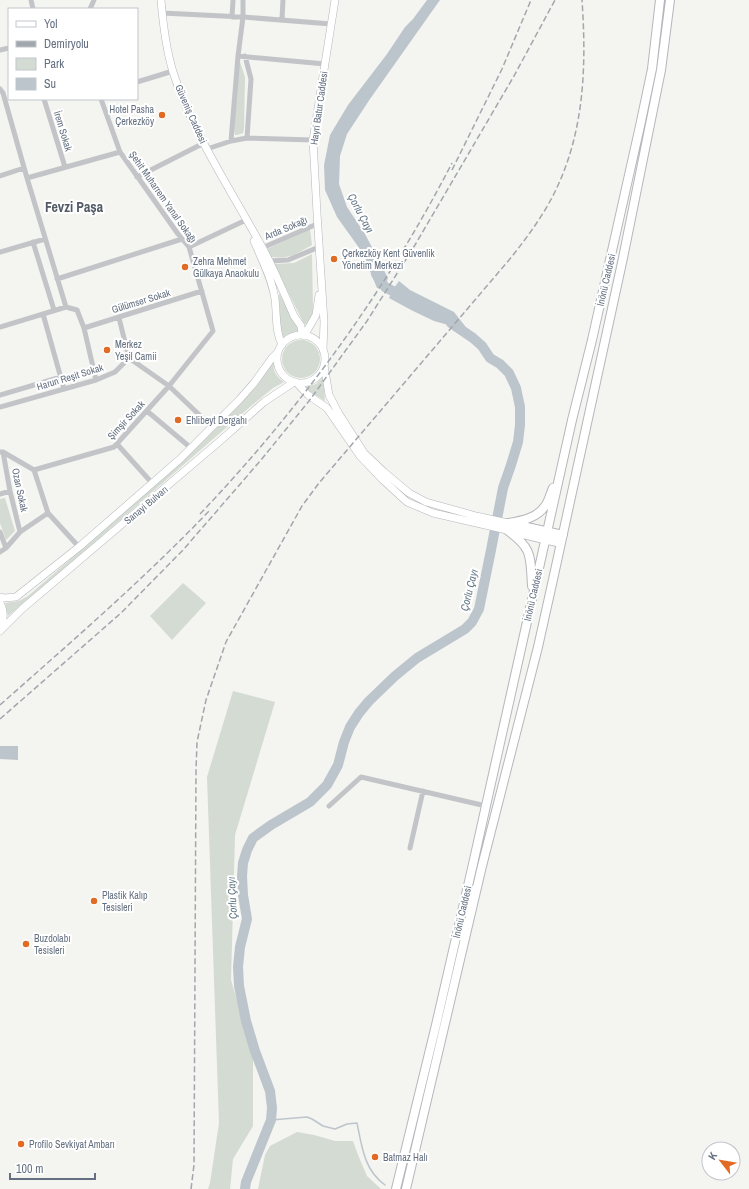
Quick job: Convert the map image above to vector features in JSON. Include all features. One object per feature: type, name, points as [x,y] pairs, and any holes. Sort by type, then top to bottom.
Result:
[{"type":"main road","name":"Güveniş Caddesi","points":[[161,0],[173,71],[183,100],[205,146],[269,261],[300,326],[303,336]]},
{"type":"main road","name":"Hayri Batur Caddesi","points":[[323,350],[324,322],[313,140],[335,0]]},
{"type":"main road","name":"İnönü Caddesi","points":[[396,1186],[436,1025],[640,126],[652,69],[660,0]]},
{"type":"main road","name":"İnönü Caddesi","points":[[407,1188],[482,866],[538,647],[623,258],[661,70],[670,0]]},
{"type":"main road","name":"Güveniş Caddesi","points":[[246,220],[270,281],[275,298],[278,337],[282,345]]},
{"type":"main road","name":"Hayri Batur Caddesi","points":[[303,336],[316,315],[320,265]]},
{"type":"main road","points":[[303,336],[314,339],[323,350],[325,357],[321,372],[316,378],[309,382],[301,383],[287,378],[281,373],[277,358],[278,352],[287,340],[293,337],[303,336]]},
{"type":"main road","name":"Sanayi Bulvarı","points":[[0,597],[16,597],[79,547],[180,459],[240,399],[278,352]]},
{"type":"main road","points":[[324,365],[329,395],[364,453],[409,493],[426,502],[475,519]]},
{"type":"main road","points":[[295,382],[308,395],[327,408],[360,456],[407,502],[433,513],[475,519],[562,538]]},
{"type":"main road","name":"Sanayi Bulvarı","points":[[0,630],[264,402],[295,382]]},
{"type":"main road","points":[[508,526],[535,516],[545,506],[561,469]]},
{"type":"main road","points":[[508,526],[527,548],[531,559],[533,595]]},
{"type":"main road","points":[[0,603],[4,615],[0,630]]},
{"type":"street","points":[[232,17],[233,0]]},
{"type":"street","points":[[231,141],[238,56],[243,17],[243,0]]},
{"type":"street","points":[[282,19],[283,0]]},
{"type":"street","points":[[162,13],[282,19],[331,24]]},
{"type":"street","points":[[238,56],[325,64]]},
{"type":"street","points":[[245,56],[251,79],[247,138]]},
{"type":"street","points":[[138,82],[173,71]]},
{"type":"street","points":[[1,91],[66,307]]},
{"type":"street","name":"İrem Sokak","points":[[44,100],[65,168]]},
{"type":"street","name":"Şehit Muharrem Yanal Sokağı","points":[[101,100],[120,152],[189,247],[213,331]]},
{"type":"street","points":[[137,177],[205,146],[247,138],[313,140]]},
{"type":"street","points":[[27,178],[120,152]]},
{"type":"street","points":[[0,176],[24,168]]},
{"type":"street","points":[[189,247],[246,220]]},
{"type":"street","name":"Arda Sokağı","points":[[262,248],[318,224]]},
{"type":"street","points":[[0,252],[45,239]]},
{"type":"street","points":[[57,279],[182,239]]},
{"type":"street","points":[[34,242],[54,310]]},
{"type":"street","points":[[269,261],[288,260],[319,247]]},
{"type":"street","name":"Gülümser Sokak","points":[[84,328],[202,291]]},
{"type":"street","points":[[0,327],[66,307],[77,310],[84,328],[96,380]]},
{"type":"street","points":[[43,314],[64,389]]},
{"type":"street","points":[[119,318],[129,358],[169,386],[212,427]]},
{"type":"street","name":"Şimşir Sokak","points":[[34,470],[114,447],[169,386],[213,331]]},
{"type":"street","name":"Harun Reşit Sokak","points":[[0,407],[96,380],[115,372],[129,358]]},
{"type":"street","name":"Harun Reşit Sokak","points":[[0,396],[61,377]]},
{"type":"street","points":[[147,411],[191,448]]},
{"type":"street","points":[[117,444],[152,483]]},
{"type":"street","points":[[2,452],[34,470],[48,513],[79,547]]},
{"type":"street","name":"Ozan Sokak","points":[[2,452],[20,532]]},
{"type":"street","points":[[0,494],[10,491]]},
{"type":"street","points":[[0,552],[6,548],[20,532],[48,513]]},
{"type":"street","points":[[0,532],[6,548]]},
{"type":"street","points":[[328,806],[361,777],[486,806]]},
{"type":"street","points":[[410,848],[423,791]]},
{"type":"green space","points":[[238,62],[240,62],[245,77],[244,129],[243,133],[235,135],[234,128]]},
{"type":"green space","points":[[310,229],[312,245],[292,256],[270,257],[267,249]]},
{"type":"green space","points":[[312,254],[313,311],[312,318],[304,324],[274,264],[294,263]]},
{"type":"green space","points":[[279,293],[299,330],[280,339]]},
{"type":"green space","points":[[301,340],[311,343],[317,349],[320,359],[317,369],[311,375],[301,378],[291,375],[285,369],[282,359],[285,349],[291,343]]},
{"type":"green space","points":[[274,360],[275,373],[284,382],[273,388],[251,406],[8,616],[5,603],[19,601],[28,596],[183,460],[257,386]]},
{"type":"green space","points":[[323,377],[325,401],[304,388],[316,384]]},
{"type":"green space","points":[[5,498],[15,531],[6,540],[0,523],[0,499]]},
{"type":"green space","points":[[183,583],[206,603],[172,640],[150,616]]},
{"type":"green space","points":[[233,691],[275,702],[235,835],[231,980],[253,1055],[253,1126],[233,1159],[230,1189],[208,1189],[219,1123],[207,777]]},
{"type":"green space","points":[[297,1132],[335,1141],[353,1141],[367,1176],[381,1189],[258,1189],[265,1155],[270,1146]]},
{"type":"water","points":[[427,0],[440,0],[347,134],[340,156],[339,184],[347,207],[365,234],[388,278],[385,285],[377,288],[362,252],[337,217],[325,190],[324,165],[330,135],[348,105],[387,54],[405,27]]},
{"type":"water","points":[[399,281],[410,290],[454,312],[465,326],[464,328],[461,330],[459,328],[434,321],[389,298]]},
{"type":"water","points":[[0,746],[18,746],[18,760],[0,759]]},
{"type":"waterway","name":"Çorlu Çayı","points":[[376,274],[385,287],[404,297]]},
{"type":"waterway","name":"Çorlu Çayı","points":[[245,1189],[246,1182],[271,1120],[272,1108],[270,1091],[255,1051],[246,1021],[239,986],[238,967],[240,947],[247,919],[243,895],[242,876],[243,863],[247,850],[253,838],[271,825],[310,802],[327,785],[338,765],[344,742],[350,727],[369,701],[395,676],[417,658],[465,629],[472,622],[479,609],[503,488],[518,442],[520,407],[516,388],[509,373],[500,364],[490,358],[482,346],[473,338],[451,323]]},
{"type":"waterway","points":[[271,1120],[307,1117],[323,1126],[335,1129],[347,1124],[357,1123],[368,1165],[372,1172],[385,1185]]},
{"type":"railway","points":[[452,170],[502,69],[531,0]]},
{"type":"railway","points":[[0,719],[121,613],[183,550],[261,460],[309,401],[367,321],[415,245],[514,76],[555,0]]},
{"type":"railway","points":[[191,1189],[194,1165],[196,770],[197,742],[206,700],[226,642],[302,506],[319,483],[509,260],[528,236],[545,210],[558,185],[568,160],[580,108],[584,54],[582,0]]},
{"type":"railway","points":[[200,514],[272,433],[339,347],[370,303],[399,257],[452,163]]},
{"type":"railway","points":[[0,705],[133,586],[209,511]]},
{"type":"place","name":"Hotel Pasha Çerkezköy","points":[[162,115]]},
{"type":"place","name":"Çerkezköy Kent Güvenlik Yönetim Merkezi","points":[[334,259]]},
{"type":"place","name":"Zehra Mehmet Gülkaya Anaokulu","points":[[185,267]]},
{"type":"place","name":"Merkez Yeşil Camii","points":[[107,350]]},
{"type":"place","name":"Ehlibeyt Dergahı","points":[[178,420]]},
{"type":"place","name":"Plastik Kalıp Tesisleri","points":[[94,901]]},
{"type":"place","name":"Buzdolabı Tesisleri","points":[[26,944]]},
{"type":"place","name":"Profilo Sevkiyat Ambarı","points":[[21,1144]]},
{"type":"place","name":"Batmaz Halı","points":[[375,1157]]},
{"type":"district","name":"Fevzi Paşa","points":[[74,207]]}]
